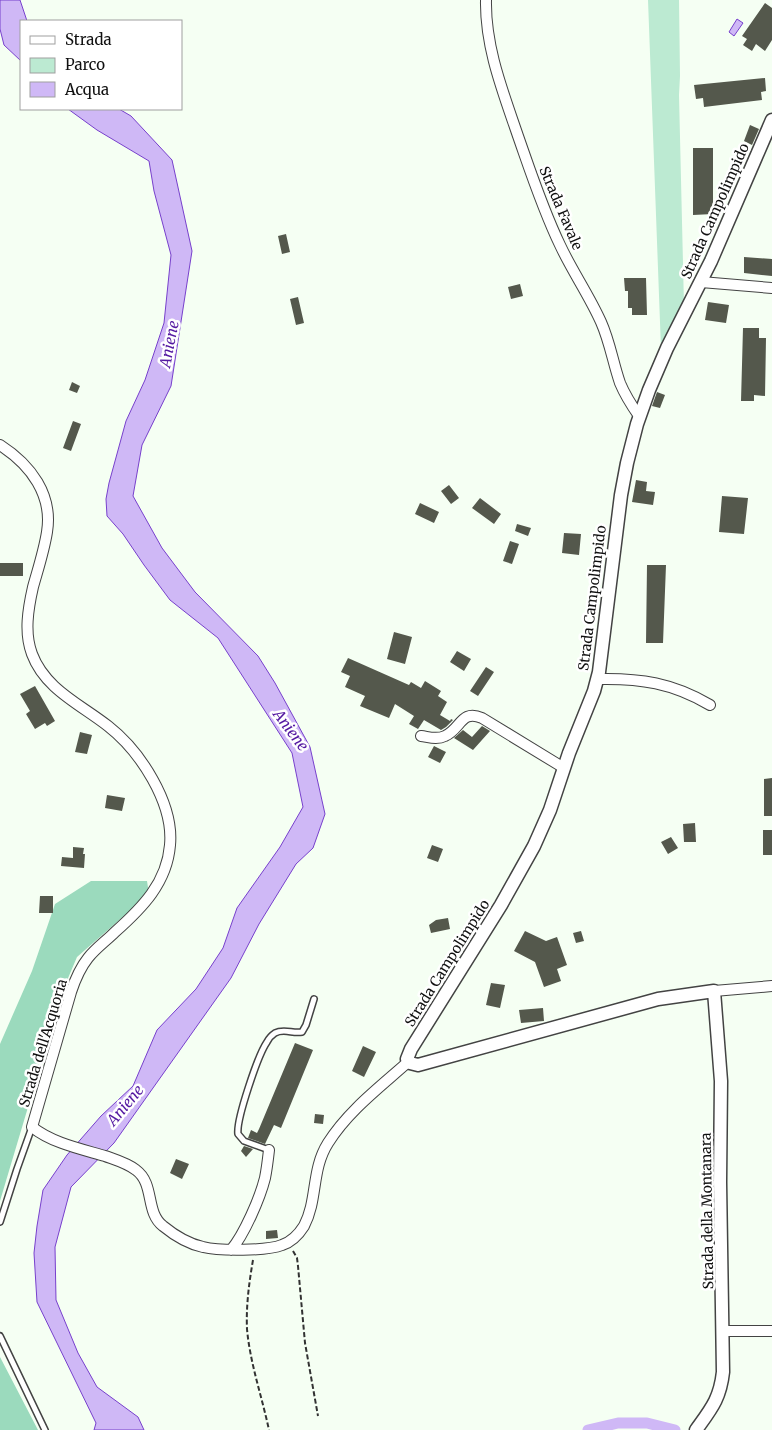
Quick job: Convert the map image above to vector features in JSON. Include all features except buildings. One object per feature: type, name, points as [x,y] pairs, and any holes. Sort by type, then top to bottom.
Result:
[{"type":"street","name":"Strada Favale","points":[[486,0],[486,21],[492,54],[502,89],[540,199],[561,248],[598,315],[609,342],[621,384],[639,416]]},
{"type":"street","name":"Strada Campolimpido","points":[[408,1062],[407,1057],[411,1049],[501,905],[531,852],[550,810],[598,679],[621,495],[632,439],[639,416],[666,348],[701,282],[772,120]]},
{"type":"street","points":[[701,282],[772,288]]},
{"type":"street","name":"Strada dell'Acquoria","points":[[0,445],[18,459],[36,478],[41,486],[48,517],[47,534],[28,613],[28,635],[32,655],[46,678],[57,690],[107,725],[129,745],[140,760],[164,802],[170,837],[166,869],[158,885],[128,921],[88,959],[78,975],[71,992],[32,1127]]},
{"type":"street","points":[[598,679],[632,679],[662,684],[684,691],[710,705]]},
{"type":"street","points":[[421,736],[436,738],[445,736],[451,733],[468,716],[475,716],[482,718],[564,768]]},
{"type":"street","points":[[32,1127],[42,1134],[61,1142],[127,1164],[141,1174],[147,1185],[156,1219],[162,1225],[196,1245],[212,1249],[231,1250],[275,1247],[287,1243],[301,1231],[308,1216],[317,1168],[328,1142],[357,1108],[408,1062],[418,1065],[658,999],[714,991],[772,986]]},
{"type":"street","name":"Strada della Montanara","points":[[698,1427],[714,1405],[722,1384],[723,1372],[720,1064],[714,991]]},
{"type":"street","points":[[231,1250],[244,1231],[261,1190],[269,1150]]},
{"type":"street","points":[[723,1331],[772,1331]]},
{"type":"lane","points":[[269,1150],[244,1141],[238,1134],[238,1123],[248,1088],[267,1041],[280,1031],[302,1032],[314,999]]},
{"type":"lane","points":[[0,1222],[16,1169],[32,1127]]},
{"type":"lane","points":[[0,1336],[45,1430]]},
{"type":"path","points":[[287,1243],[298,1262],[305,1343],[318,1416]]},
{"type":"path","points":[[254,1249],[247,1302],[248,1329],[254,1368],[269,1430]]},
{"type":"green space","points":[[648,0],[679,0],[679,95],[684,306],[661,349]]},
{"type":"green space","points":[[91,881],[147,881],[149,894],[77,957],[63,990],[0,1201],[0,1044],[32,971],[55,904]]},
{"type":"green space","points":[[0,1357],[38,1430],[0,1430]]},
{"type":"water","points":[[0,0],[20,0],[27,20],[20,20],[20,60],[4,45],[0,29]]},
{"type":"water","points":[[737,19],[743,23],[734,36],[729,32]]},
{"type":"water","name":"Aniene","points":[[69,110],[121,110],[131,116],[172,160],[192,251],[171,386],[142,445],[133,496],[162,548],[195,592],[258,656],[275,683],[310,747],[325,814],[313,848],[296,864],[259,924],[231,978],[114,1143],[71,1187],[55,1247],[56,1300],[78,1353],[97,1387],[138,1417],[144,1430],[94,1430],[96,1423],[37,1302],[34,1253],[43,1190],[67,1155],[101,1116],[133,1086],[157,1030],[196,989],[223,948],[237,908],[280,847],[303,807],[292,753],[218,638],[170,600],[123,534],[107,516],[106,499],[109,483],[126,421],[145,380],[164,323],[171,255],[154,191],[149,161],[97,130]]},
{"type":"waterway","points":[[588,1430],[618,1423],[647,1423],[675,1430]]}]
